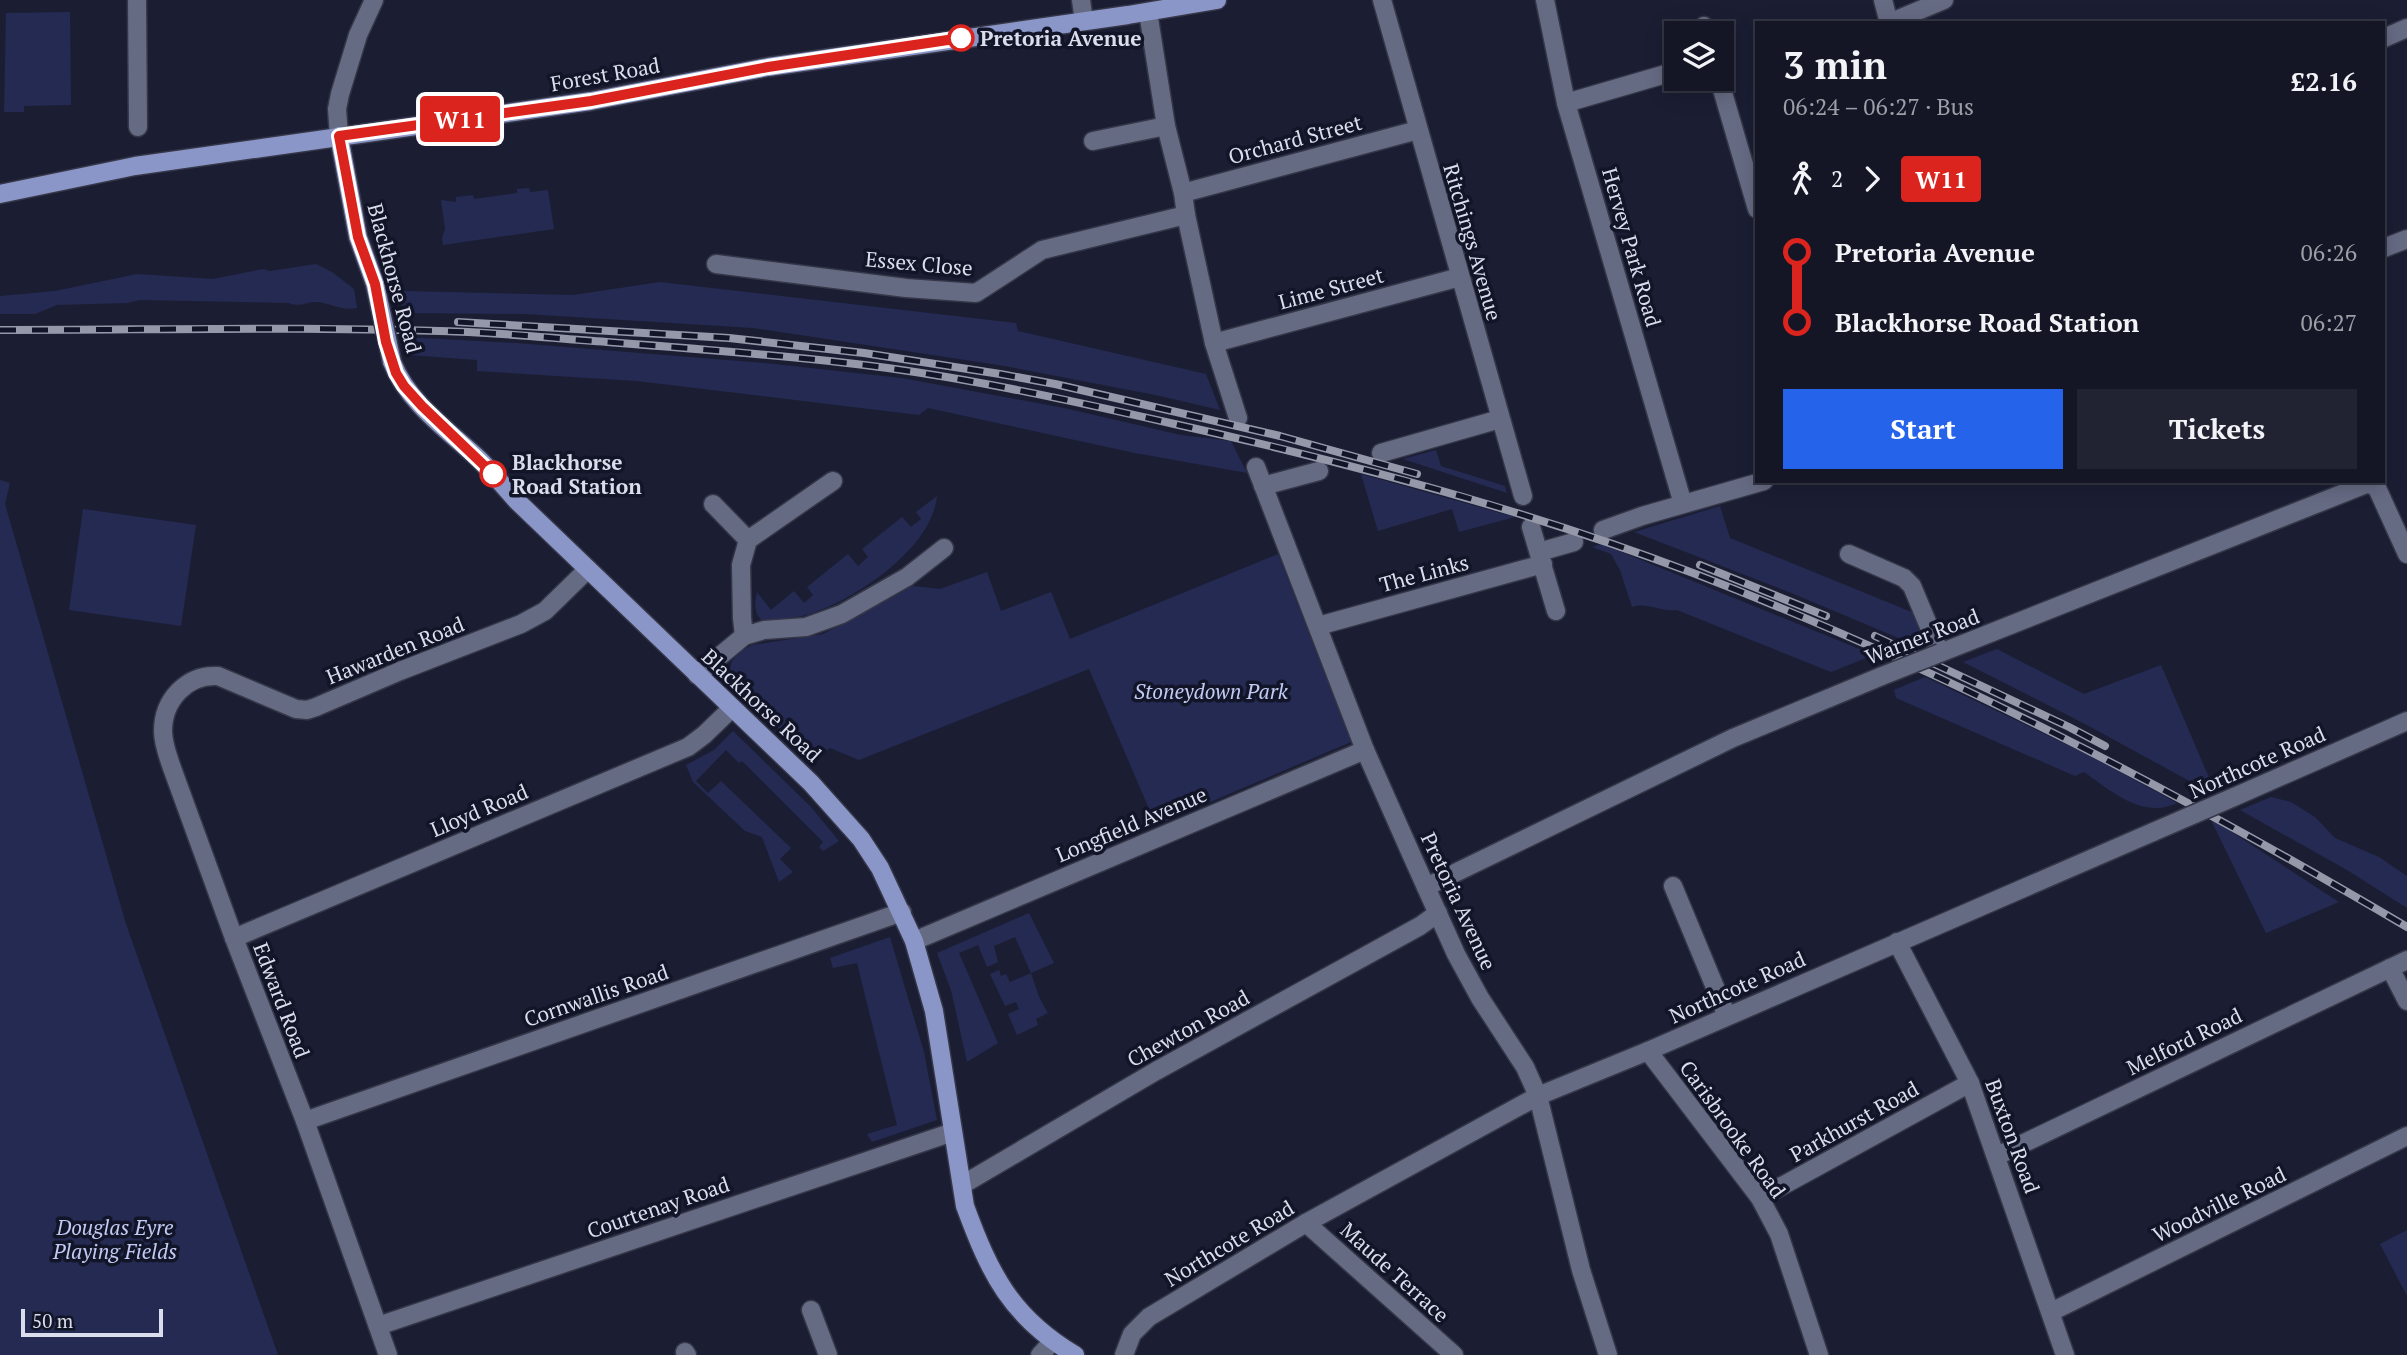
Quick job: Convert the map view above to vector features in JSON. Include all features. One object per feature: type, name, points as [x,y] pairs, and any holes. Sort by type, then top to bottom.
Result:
[{"type":"main road","name":"Forest Road","points":[[0,194],[135,166],[591,101],[768,67],[1217,0]]},
{"type":"main road","name":"Blackhorse Road","points":[[339,136],[358,237],[375,284],[392,362],[404,386],[480,460],[517,501],[811,783],[861,839],[880,868],[914,941],[934,1011],[965,1206],[972,1225],[997,1281],[1046,1348],[1074,1355]]},
{"type":"street","points":[[137,0],[138,127]]},
{"type":"street","points":[[339,136],[337,110],[340,94],[358,34],[374,0]]},
{"type":"street","points":[[1081,0],[1084,21]]},
{"type":"street","name":"Ritchings Avenue","points":[[1382,0],[1523,496]]},
{"type":"street","name":"Hervey Park Road","points":[[1545,0],[1566,103],[1683,504]]},
{"type":"street","points":[[1883,0],[1888,21]]},
{"type":"street","points":[[1894,21],[1944,0]]},
{"type":"street","points":[[1148,12],[1166,125],[1214,343],[1238,418]]},
{"type":"street","points":[[2385,38],[2407,28]]},
{"type":"street","points":[[1566,103],[1664,74]]},
{"type":"street","points":[[1723,91],[1755,202]]},
{"type":"street","points":[[1093,141],[1166,125]]},
{"type":"street","name":"Orchard Street","points":[[1183,193],[1418,130]]},
{"type":"street","name":"Essex Close","points":[[716,264],[906,288],[976,293],[1042,250],[1186,215]]},
{"type":"street","points":[[2385,248],[2407,239]]},
{"type":"street","name":"Lime Street","points":[[1214,343],[1460,277]]},
{"type":"street","points":[[1381,453],[1500,419]]},
{"type":"street","name":"Pretoria Avenue","points":[[1256,467],[1366,750],[1426,887],[1480,998],[1525,1067],[1538,1096],[1581,1270],[1608,1355]]},
{"type":"street","points":[[1263,486],[1319,471]]},
{"type":"street","points":[[744,636],[741,565],[748,540],[833,481]]},
{"type":"street","points":[[1603,530],[1757,483]]},
{"type":"street","name":"Warner Road","points":[[1426,887],[1733,738],[2369,483],[2377,488],[2407,554]]},
{"type":"street","points":[[713,503],[748,540]]},
{"type":"street","points":[[1531,527],[1556,611]]},
{"type":"street","name":"The Links","points":[[1318,626],[1541,558],[1574,542]]},
{"type":"street","points":[[697,675],[744,636],[806,627],[842,614],[907,577],[944,548]]},
{"type":"street","points":[[1849,554],[1904,578],[1912,586],[1940,653]]},
{"type":"street","name":"Hawarden Road","points":[[205,675],[218,677],[296,709],[307,710],[521,624],[545,611],[588,569]]},
{"type":"street","name":"Edward Road","points":[[205,675],[185,684],[163,719],[163,734],[172,768],[305,1121],[388,1355]]},
{"type":"street","name":"Lloyd Road","points":[[234,938],[688,747],[732,708]]},
{"type":"street","name":"Northcote Road","points":[[1124,1355],[1132,1334],[1149,1317],[1306,1223],[1538,1096],[1648,1051],[2407,721]]},
{"type":"street","name":"Longfield Avenue","points":[[914,941],[1366,750]]},
{"type":"street","points":[[1673,886],[1727,1016]]},
{"type":"street","name":"Cornwallis Road","points":[[305,1121],[902,912]]},
{"type":"street","name":"Chewton Road","points":[[962,1185],[1156,1072],[1420,926],[1438,913]]},
{"type":"street","name":"Buxton Road","points":[[1897,942],[1970,1083],[2065,1355]]},
{"type":"street","name":"Melford Road","points":[[1997,1156],[2407,960]]},
{"type":"street","points":[[2390,968],[2407,1002]]},
{"type":"street","name":"Carisbrooke Road","points":[[1648,1051],[1760,1198],[1779,1234],[1819,1355]]},
{"type":"street","name":"Parkhurst Road","points":[[1760,1198],[1970,1083]]},
{"type":"street","name":"Courtenay Road","points":[[378,1326],[953,1132]]},
{"type":"street","name":"Woodville Road","points":[[2051,1312],[2407,1136]]},
{"type":"street","name":"Maude Terrace","points":[[1306,1223],[1454,1355]]},
{"type":"street","points":[[811,1310],[828,1355]]},
{"type":"green space","points":[[70,12],[71,105],[24,106],[24,112],[4,112],[6,13]]},
{"type":"green space","points":[[529,188],[530,192],[548,190],[554,229],[443,245],[445,229],[441,200],[456,202],[456,197],[473,195],[474,199],[517,193],[517,189]]},
{"type":"green space","points":[[316,264],[332,272],[354,289],[357,308],[317,302],[297,305],[140,300],[127,303],[57,305],[35,314],[0,314],[0,296],[55,291],[137,274],[213,279],[263,269],[270,271]]},
{"type":"green space","points":[[660,282],[1016,323],[1018,331],[1206,374],[1220,410],[1005,366],[753,328],[525,314],[402,313],[401,292],[404,291],[573,295]]},
{"type":"green space","points":[[405,337],[765,363],[902,378],[1064,408],[1181,435],[1231,441],[1247,473],[1135,453],[928,408],[919,415],[637,381],[477,371],[477,360],[409,355]]},
{"type":"green space","points":[[1436,450],[1441,466],[1505,486],[1507,493],[1403,459]]},
{"type":"green space","points":[[1361,474],[1515,517],[1459,532],[1452,509],[1378,531]]},
{"type":"green space","name":"Douglas Eyre Playing Fields","points":[[0,480],[10,483],[5,504],[126,924],[278,1355],[0,1355]]},
{"type":"green space","points":[[937,496],[932,516],[921,535],[888,570],[867,585],[846,598],[806,615],[763,621],[758,615],[755,604],[757,592],[771,610],[794,591],[804,603],[813,595],[807,587],[848,554],[858,566],[868,557],[862,549],[902,517],[911,527],[921,519],[916,512]]},
{"type":"green space","points":[[1720,506],[1730,538],[1914,613],[1927,636],[1908,642],[1634,532]]},
{"type":"green space","points":[[83,509],[196,525],[181,626],[69,610]]},
{"type":"green space","points":[[1602,544],[1874,655],[1831,672],[1677,610],[1632,607],[1620,570],[1611,554],[1592,547]]},
{"type":"green space","name":"Stoneydown Park","points":[[1278,554],[1351,742],[1156,825],[1089,669],[859,760],[830,748],[809,760],[732,687],[728,675],[732,661],[752,645],[823,634],[913,586],[940,589],[987,572],[1001,611],[1051,592],[1070,639]]},
{"type":"green space","points":[[1997,649],[2084,694],[2161,665],[2213,787],[2206,790],[1963,662]]},
{"type":"green space","points":[[1925,677],[2091,756],[2177,803],[2152,808],[2128,801],[2084,772],[2075,776],[1896,698],[1894,690]]},
{"type":"green space","points":[[733,731],[811,807],[839,841],[823,851],[819,847],[823,842],[742,761],[739,763],[726,750],[696,781],[708,793],[721,781],[791,848],[780,859],[793,872],[779,882],[762,837],[745,831],[693,782],[686,765],[714,750]]},
{"type":"green space","points":[[2271,797],[2291,802],[2315,817],[2335,838],[2379,857],[2407,876],[2407,908],[2347,870],[2240,810]]},
{"type":"green space","points":[[2215,821],[2339,902],[2266,933],[2212,822]]},
{"type":"green space","points":[[1029,913],[1054,963],[1031,973],[1015,937],[994,946],[998,962],[987,967],[978,945],[959,953],[998,1043],[967,1062],[951,990],[937,953]]},
{"type":"green space","points":[[890,937],[924,1052],[937,1120],[872,1142],[867,1134],[897,1125],[857,963],[833,968],[830,958]]},
{"type":"green space","points":[[999,970],[1001,976],[1006,974],[1010,982],[1031,973],[1048,1013],[1036,1019],[1038,1025],[1017,1035],[1008,1014],[1019,1009],[1016,1002],[1005,1006],[990,974]]},
{"type":"green space","points":[[2407,1230],[2407,1296],[2380,1244]]},
{"type":"railway","points":[[458,322],[729,338],[864,353],[1000,374],[1055,384],[1280,436],[1417,474]]},
{"type":"railway","points":[[0,330],[410,330],[521,335],[787,357],[888,368],[1010,388],[1303,454],[1565,528],[1693,573],[1786,610],[1877,649],[2058,735],[2234,828],[2407,927]]},
{"type":"railway","points":[[1700,565],[1826,616]]},
{"type":"railway","points":[[1875,636],[2105,746]]},
{"type":"bus line","name":"W11","points":[[493,474],[422,406],[396,373],[386,342],[375,284],[358,237],[339,136],[591,101],[768,67],[961,38]]},
{"type":"place","name":"Pretoria Avenue","points":[[961,38]]},
{"type":"place","name":"Blackhorse Road Station","points":[[493,474]]}]
